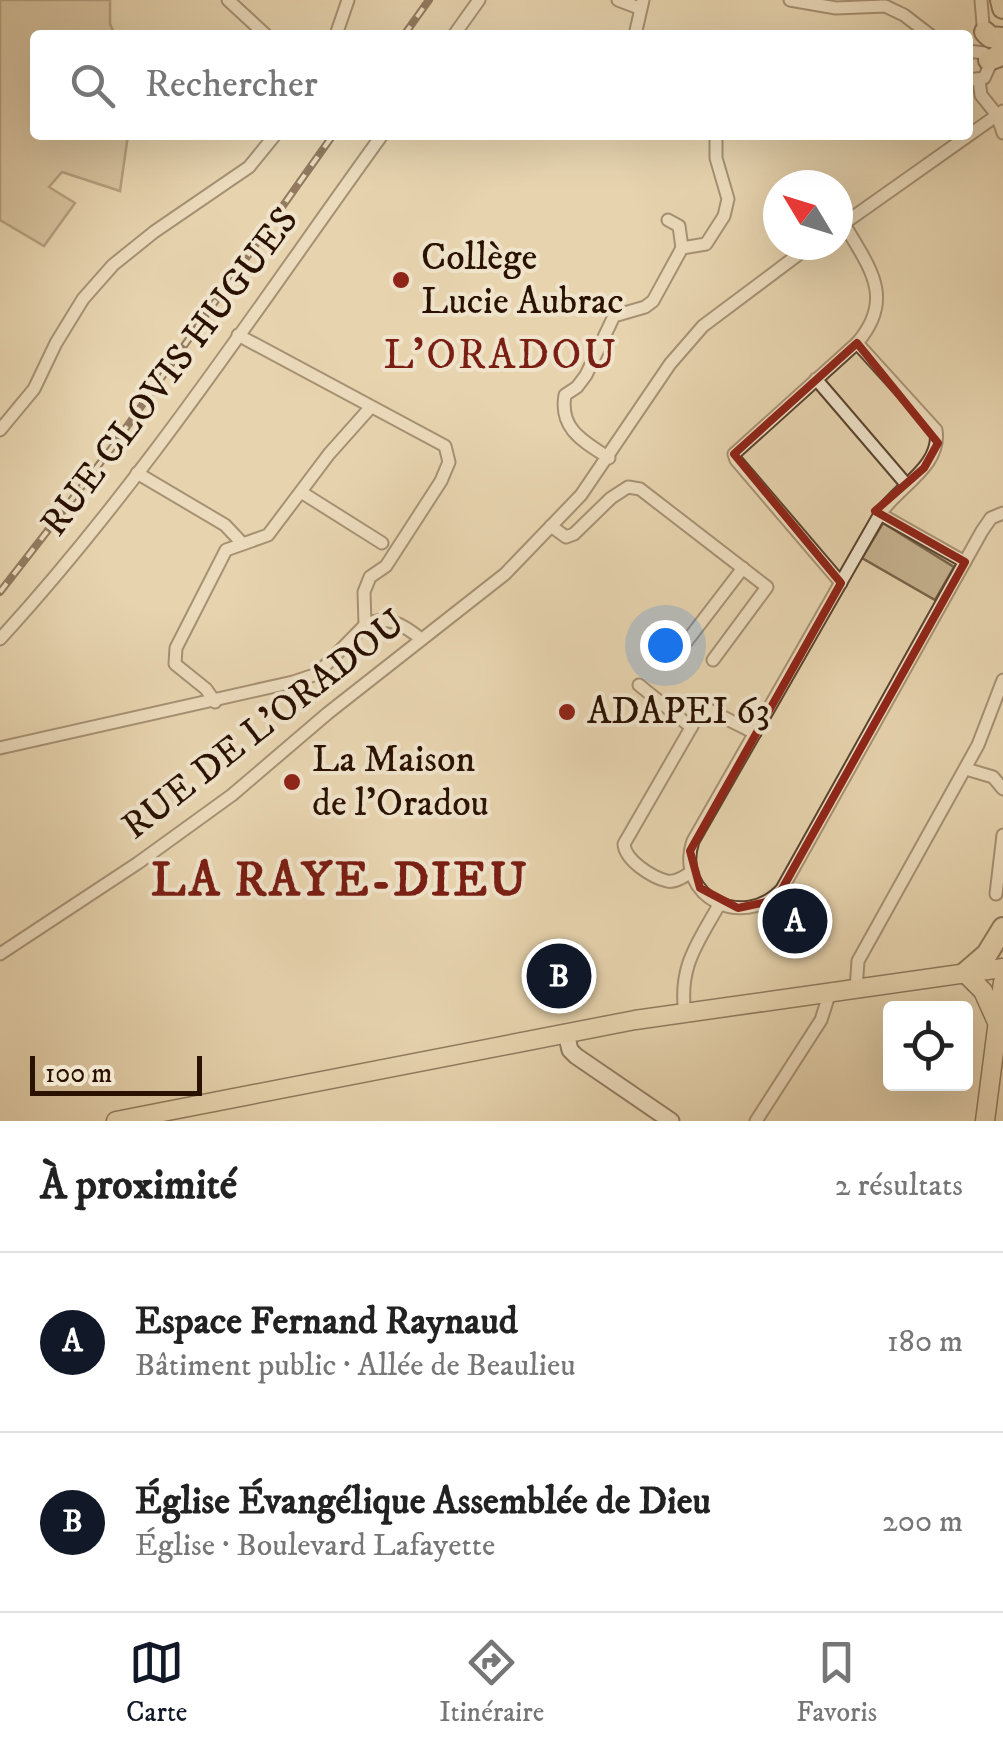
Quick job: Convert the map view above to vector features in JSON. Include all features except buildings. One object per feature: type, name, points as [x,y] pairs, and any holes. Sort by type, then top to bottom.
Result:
[{"type":"highway","points":[[1001,0],[1003,8]]},
{"type":"highway","points":[[965,973],[987,954],[1003,928]]},
{"type":"main road","points":[[116,1121],[189,1114],[566,1032],[1003,968]]},
{"type":"main road","points":[[965,973],[983,990],[996,1021]]},
{"type":"main road","points":[[985,1121],[1003,982]]},
{"type":"main road","points":[[566,1032],[570,1050],[576,1056],[671,1121]]},
{"type":"street","points":[[228,0],[261,30]]},
{"type":"street","points":[[338,30],[348,0]]},
{"type":"street","points":[[618,0],[641,4],[636,30]]},
{"type":"street","points":[[790,0],[836,8],[885,6],[923,30]]},
{"type":"street","points":[[904,16],[908,0]]},
{"type":"street","points":[[981,0],[988,47],[987,74],[974,80],[981,95],[1000,113],[1003,133]]},
{"type":"street","points":[[457,30],[476,1]]},
{"type":"street","points":[[973,126],[1000,113]]},
{"type":"street","points":[[0,430],[34,389],[83,299],[113,265],[249,167],[272,140]]},
{"type":"street","name":"RUE CLOVIS HUGUES","points":[[0,639],[46,589],[137,473],[378,140]]},
{"type":"street","points":[[682,248],[706,244],[724,216],[728,200],[716,158],[716,140]]},
{"type":"street","points":[[853,217],[955,140]]},
{"type":"street","points":[[609,458],[570,431],[563,399],[586,376],[614,316],[653,301],[682,248],[679,226],[668,220]]},
{"type":"street","points":[[841,583],[748,476],[734,454],[856,343],[876,311],[877,290],[853,247]]},
{"type":"street","name":"RUE DE L'ORADOU","points":[[3,952],[218,806],[505,574],[582,495],[670,364],[703,326],[791,260]]},
{"type":"street","points":[[238,334],[445,446],[449,462],[441,481],[386,566],[370,577],[364,592],[365,625]]},
{"type":"street","points":[[856,343],[936,430],[938,442],[933,456],[891,497],[880,514],[693,840],[690,873],[700,888],[720,904],[738,908],[758,906],[771,901],[782,889],[964,562],[991,518],[1003,513]]},
{"type":"street","points":[[816,379],[906,484]]},
{"type":"street","points":[[215,702],[206,689],[175,664],[176,648],[226,550],[268,536],[370,408]]},
{"type":"street","points":[[137,473],[225,526],[242,543]]},
{"type":"street","points":[[552,526],[566,537],[574,534],[611,498],[628,487],[640,489],[767,588],[713,660]]},
{"type":"street","points":[[301,492],[382,542]]},
{"type":"street","points":[[880,514],[964,562]]},
{"type":"street","points":[[688,640],[742,568]]},
{"type":"street","points":[[0,748],[215,702],[317,674],[365,625],[384,618],[421,639]]},
{"type":"street","points":[[856,989],[858,961],[966,768],[990,720],[1003,680]]},
{"type":"street","points":[[639,685],[691,727]]},
{"type":"street","points":[[690,873],[668,881],[628,859],[624,844],[703,706],[755,733]]},
{"type":"street","points":[[966,768],[993,778],[1003,789]]},
{"type":"street","points":[[996,894],[1003,835]]},
{"type":"street","points":[[685,1014],[685,966],[720,904]]},
{"type":"street","points":[[0,967],[3,952]]},
{"type":"street","points":[[762,1118],[821,1020],[830,992]]},
{"type":"highlighted area","points":[[857,343],[938,443],[924,468],[875,511],[965,562],[782,889],[771,901],[738,908],[700,888],[690,851],[841,583],[734,454]]},
{"type":"shaded area","points":[[0,0],[110,0],[113,30],[30,30],[30,140],[127,140],[120,191],[62,172],[49,187],[75,203],[44,246],[0,220]]},
{"type":"shaded area","points":[[883,523],[954,567],[935,600],[862,558]]},
{"type":"railway","points":[[408,30],[429,0]]},
{"type":"railway","points":[[0,592],[111,449],[329,140]]},
{"type":"place","name":"Collège Lucie Aubrac","points":[[401,280]]},
{"type":"place","name":"ADAPEI 63","points":[[567,712]]},
{"type":"place","name":"La Maison de l'Oradou","points":[[292,782]]},
{"type":"place","name":"Espace Fernand Raynaud","points":[[795,921]]},
{"type":"place","name":"Église Évangélique Assemblée de Dieu","points":[[559,976]]},
{"type":"district","name":"L'ORADOU","points":[[501,356]]},
{"type":"district","name":"LA RAYE-DIEU","points":[[340,881]]}]
